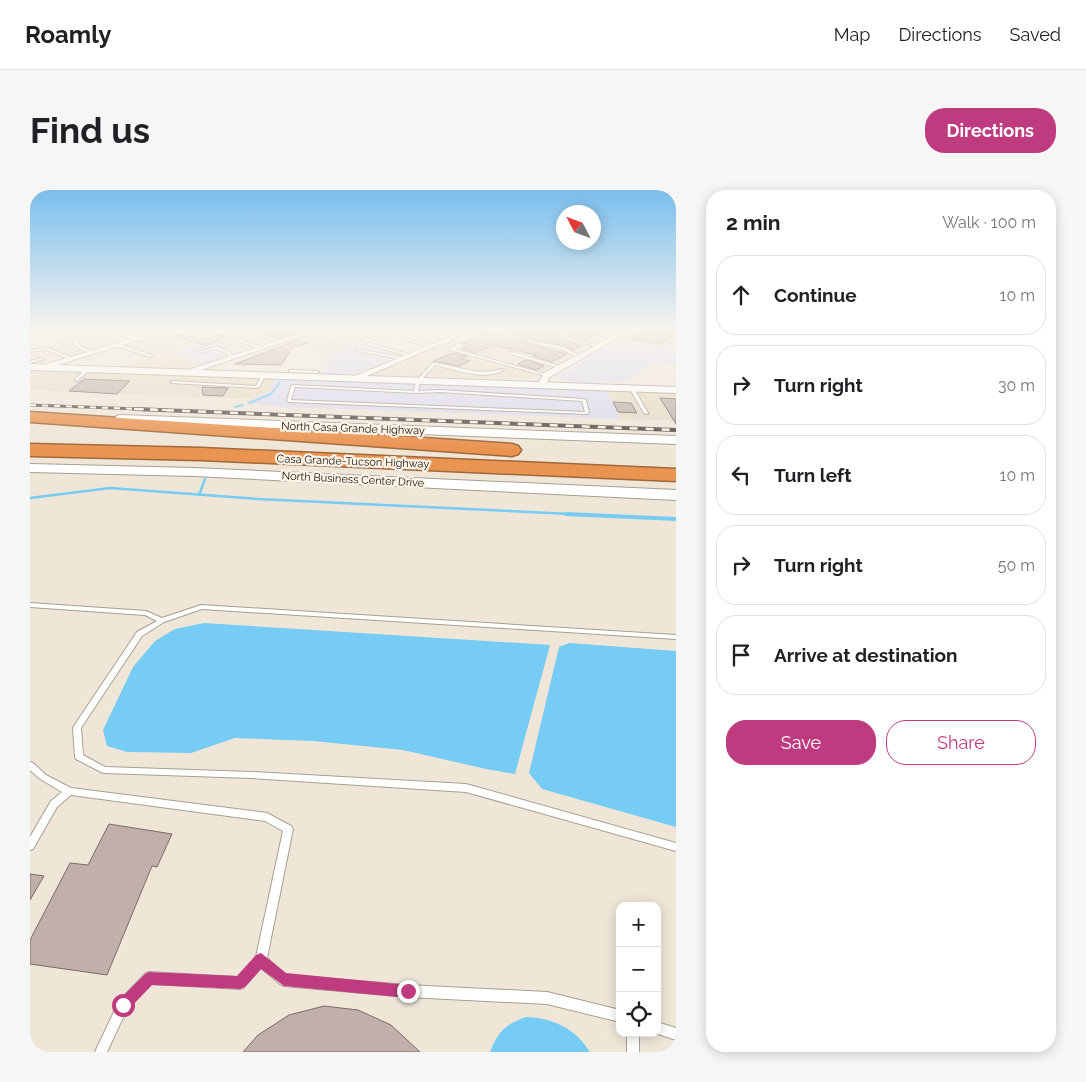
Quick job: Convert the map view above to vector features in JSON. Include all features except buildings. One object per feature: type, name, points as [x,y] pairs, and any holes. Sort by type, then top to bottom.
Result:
[{"type":"highway","points":[[30,416],[588,456]]},
{"type":"highway","name":"Casa Grande-Tucson Highway","points":[[30,438],[220,442],[676,460]]},
{"type":"highway","name":"Casa Grande-Tucson Highway","points":[[30,450],[359,461],[676,475]]},
{"type":"highway","points":[[30,458],[359,461]]},
{"type":"main road","name":"North Casa Grande Highway","points":[[30,416],[676,440]]},
{"type":"main road","name":"North Business Center Drive","points":[[30,468],[194,472],[676,494]]},
{"type":"street","points":[[80,369],[264,376],[290,372],[352,379],[676,390]]},
{"type":"street","points":[[183,373],[195,369]]},
{"type":"street","points":[[352,379],[376,369]]},
{"type":"street","points":[[540,385],[547,375],[557,369]]},
{"type":"lane","points":[[416,392],[418,381],[429,369]]},
{"type":"lane","points":[[460,369],[496,373],[502,370]]},
{"type":"lane","points":[[525,369],[547,375]]},
{"type":"lane","points":[[76,380],[87,370]]},
{"type":"lane","points":[[290,372],[317,372]]},
{"type":"lane","points":[[172,382],[257,386],[264,376]]},
{"type":"lane","points":[[293,386],[416,392],[440,391],[584,400],[587,413],[289,401],[293,386]]},
{"type":"lane","points":[[324,402],[332,388]]},
{"type":"lane","points":[[632,389],[646,413]]},
{"type":"lane","points":[[30,605],[146,613],[162,621]]},
{"type":"lane","points":[[676,637],[200,607],[162,621],[139,634],[78,728],[79,757],[104,770],[252,775],[466,788],[676,847]]},
{"type":"lane","points":[[30,765],[43,777],[69,791],[267,817],[288,829],[261,960],[240,983],[149,978],[123,1005],[101,1052]]},
{"type":"lane","points":[[30,846],[54,804],[69,791]]},
{"type":"lane","points":[[261,960],[284,980],[408,991],[547,998],[616,1015]]},
{"type":"lane","points":[[661,1029],[676,1034]]},
{"type":"lane","points":[[633,1052],[634,1037]]},
{"type":"shaded area","points":[[326,369],[367,369],[355,374],[324,374]]},
{"type":"shaded area","points":[[378,369],[547,369],[530,379],[364,375]]},
{"type":"shaded area","points":[[570,369],[644,369],[622,382],[581,383],[555,378]]},
{"type":"shaded area","points":[[30,370],[276,379],[269,392],[250,399],[30,390]]},
{"type":"shaded area","points":[[276,379],[607,391],[622,419],[285,407],[245,402],[269,392]]},
{"type":"shaded area","points":[[607,391],[676,394],[676,420],[622,419]]},
{"type":"water","points":[[204,623],[550,645],[515,774],[403,750],[313,741],[235,738],[191,753],[127,752],[107,746],[103,730],[133,667],[155,641],[175,629]]},
{"type":"water","points":[[569,643],[676,651],[676,827],[542,789],[529,773],[559,647]]},
{"type":"water","points":[[526,1017],[554,1022],[562,1026],[577,1037],[590,1052],[490,1052],[496,1039],[507,1026]]},
{"type":"waterway","points":[[249,403],[271,394],[280,382]]},
{"type":"waterway","points":[[235,407],[243,405]]},
{"type":"waterway","points":[[199,495],[205,479]]},
{"type":"waterway","points":[[30,498],[110,488],[199,495]]},
{"type":"waterway","points":[[199,495],[592,515]]},
{"type":"waterway","points":[[566,514],[676,519]]},
{"type":"railway","points":[[30,405],[167,410]]},
{"type":"railway","points":[[134,409],[676,430]]},
{"type":"route","points":[[123,1005],[149,978],[240,983],[261,960],[284,980],[408,991]]}]
